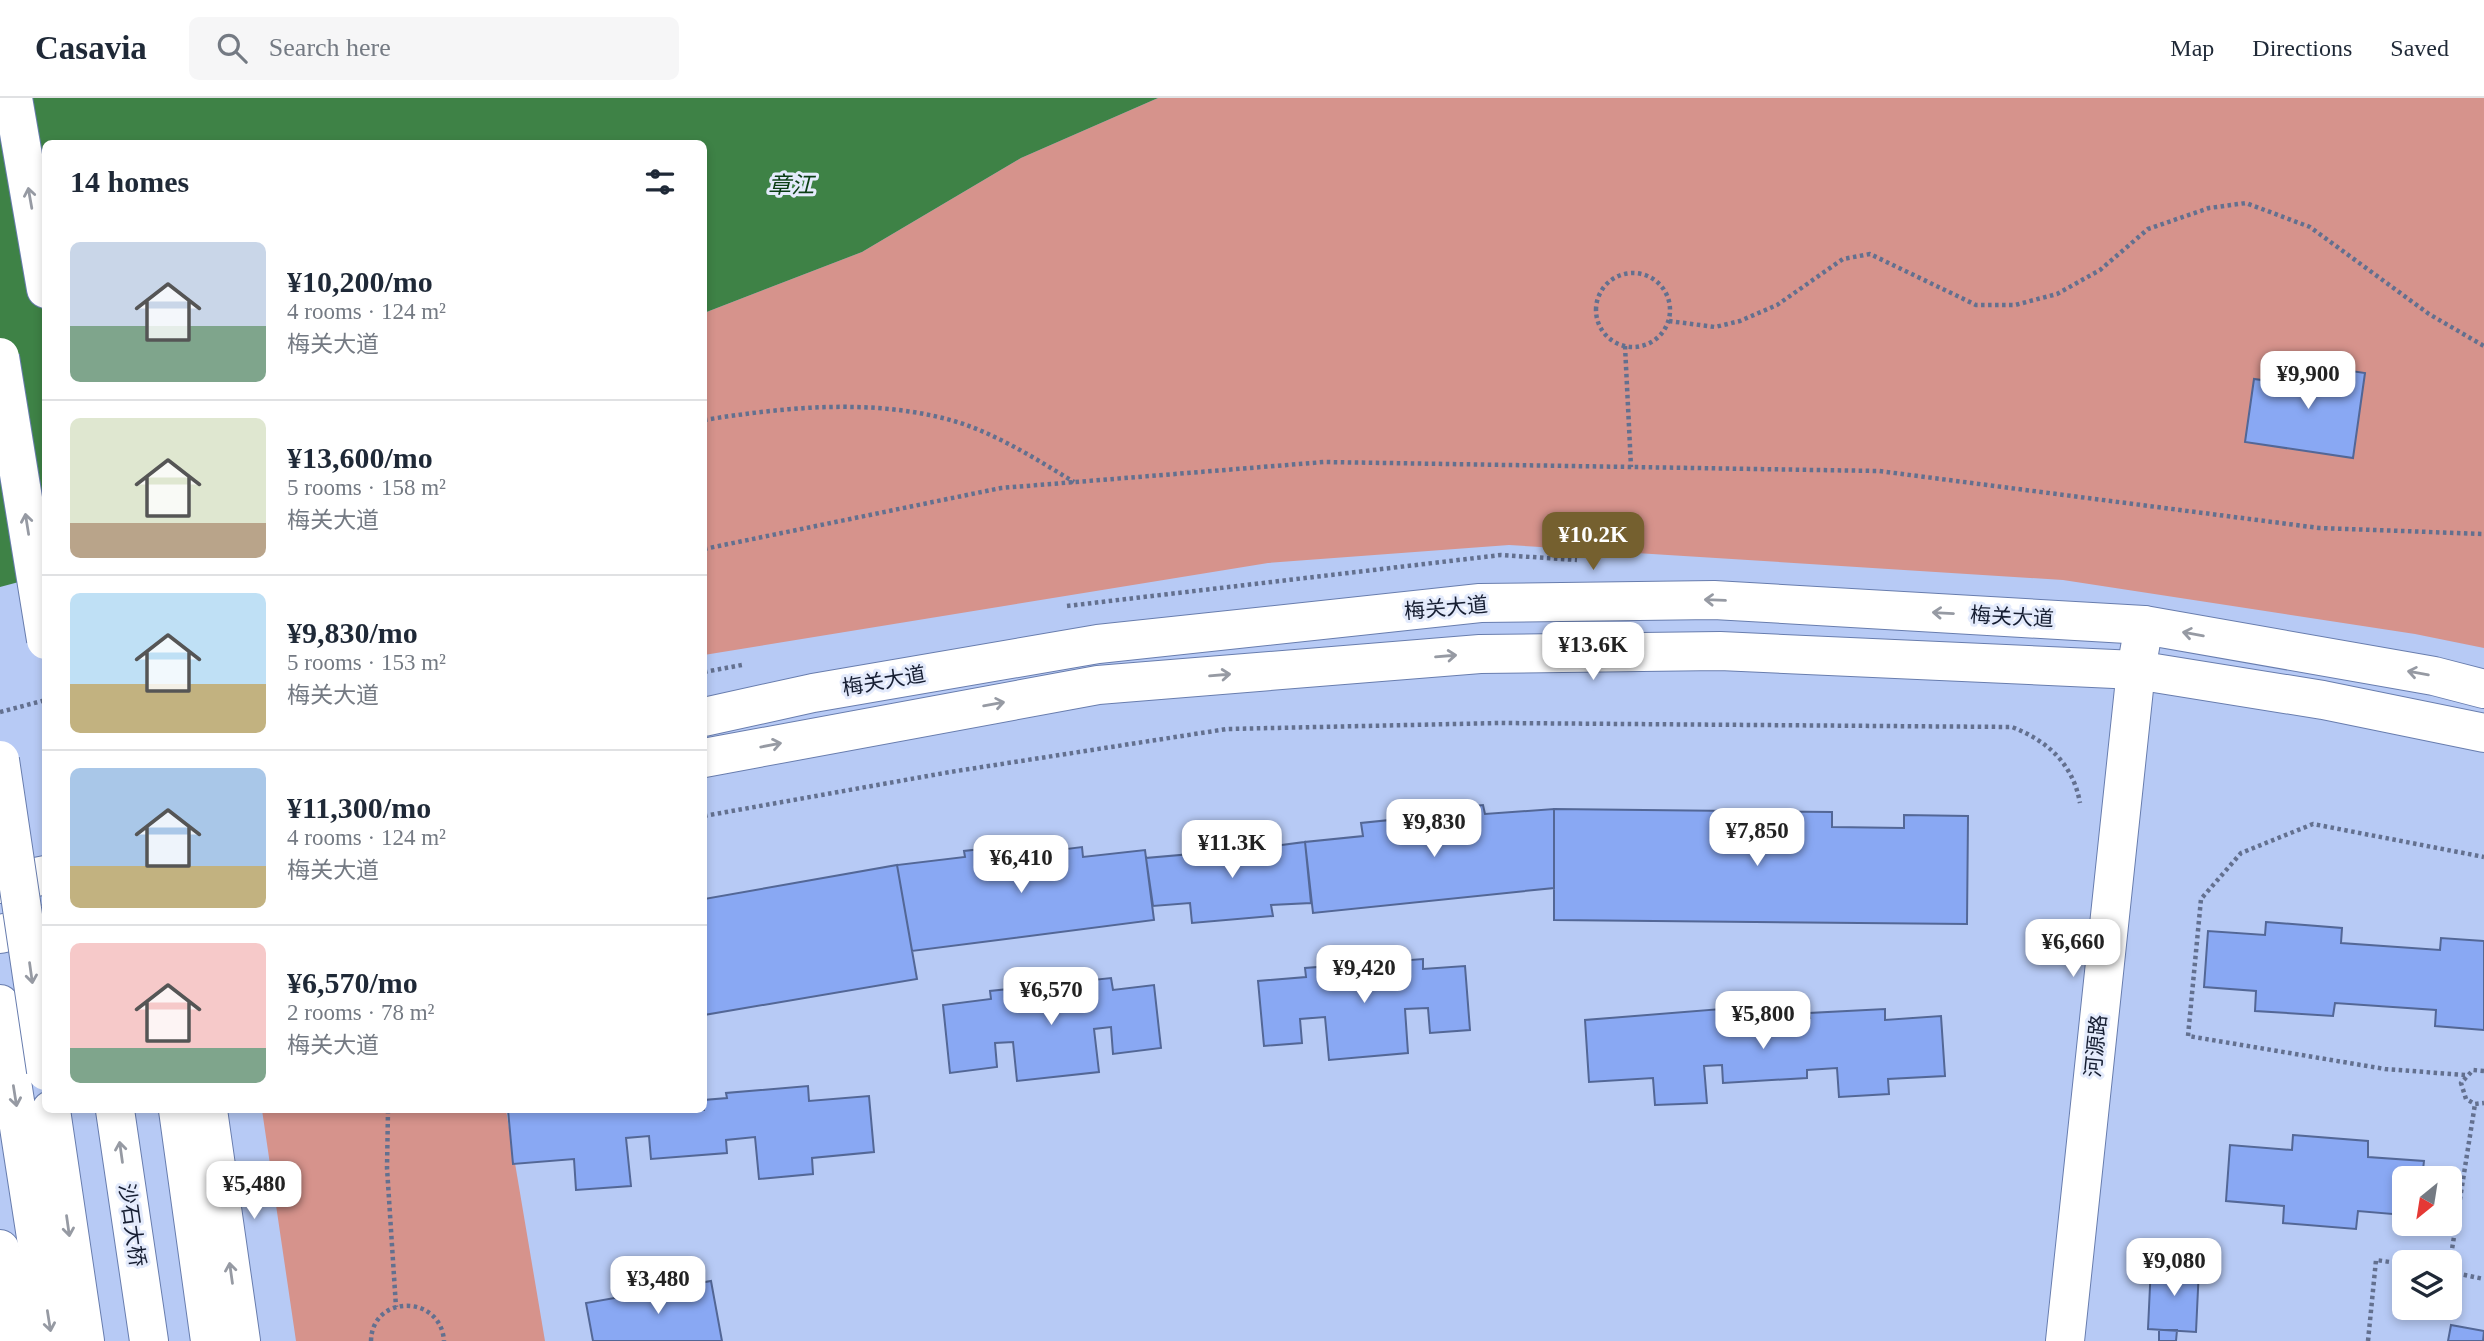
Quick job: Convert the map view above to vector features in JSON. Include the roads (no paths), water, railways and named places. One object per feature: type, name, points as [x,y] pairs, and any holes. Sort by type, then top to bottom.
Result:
[{"type":"main road","points":[[13,98],[42,266]]},
{"type":"main road","points":[[0,357],[42,615]]},
{"type":"main road","name":"梅关大道","points":[[707,716],[813,693],[1098,644],[1480,603],[1714,600],[2144,625],[2434,676],[2484,689]]},
{"type":"main road","name":"河源路","points":[[2065,1341],[2136,670],[2144,625]]},
{"type":"main road","name":"梅关大道","points":[[707,757],[1098,685],[1480,654],[1720,651],[2136,670],[2323,700],[2484,733]]},
{"type":"main road","points":[[0,760],[42,1044]]},
{"type":"main road","points":[[0,884],[42,876]]},
{"type":"main road","points":[[0,934],[42,925]]},
{"type":"main road","points":[[0,1004],[52,1341]]},
{"type":"main road","points":[[51,1113],[85,1341]]},
{"type":"main road","name":"沙石大桥","points":[[115,1113],[149,1341]]},
{"type":"main road","points":[[178,1113],[210,1341]]},
{"type":"main road","points":[[208,1113],[241,1341]]},
{"type":"main road","points":[[0,1249],[16,1341]]},
{"type":"water","name":"章江","points":[[0,98],[1158,98],[1021,158],[862,252],[707,312],[707,140],[42,140],[42,576],[0,587]]}]
